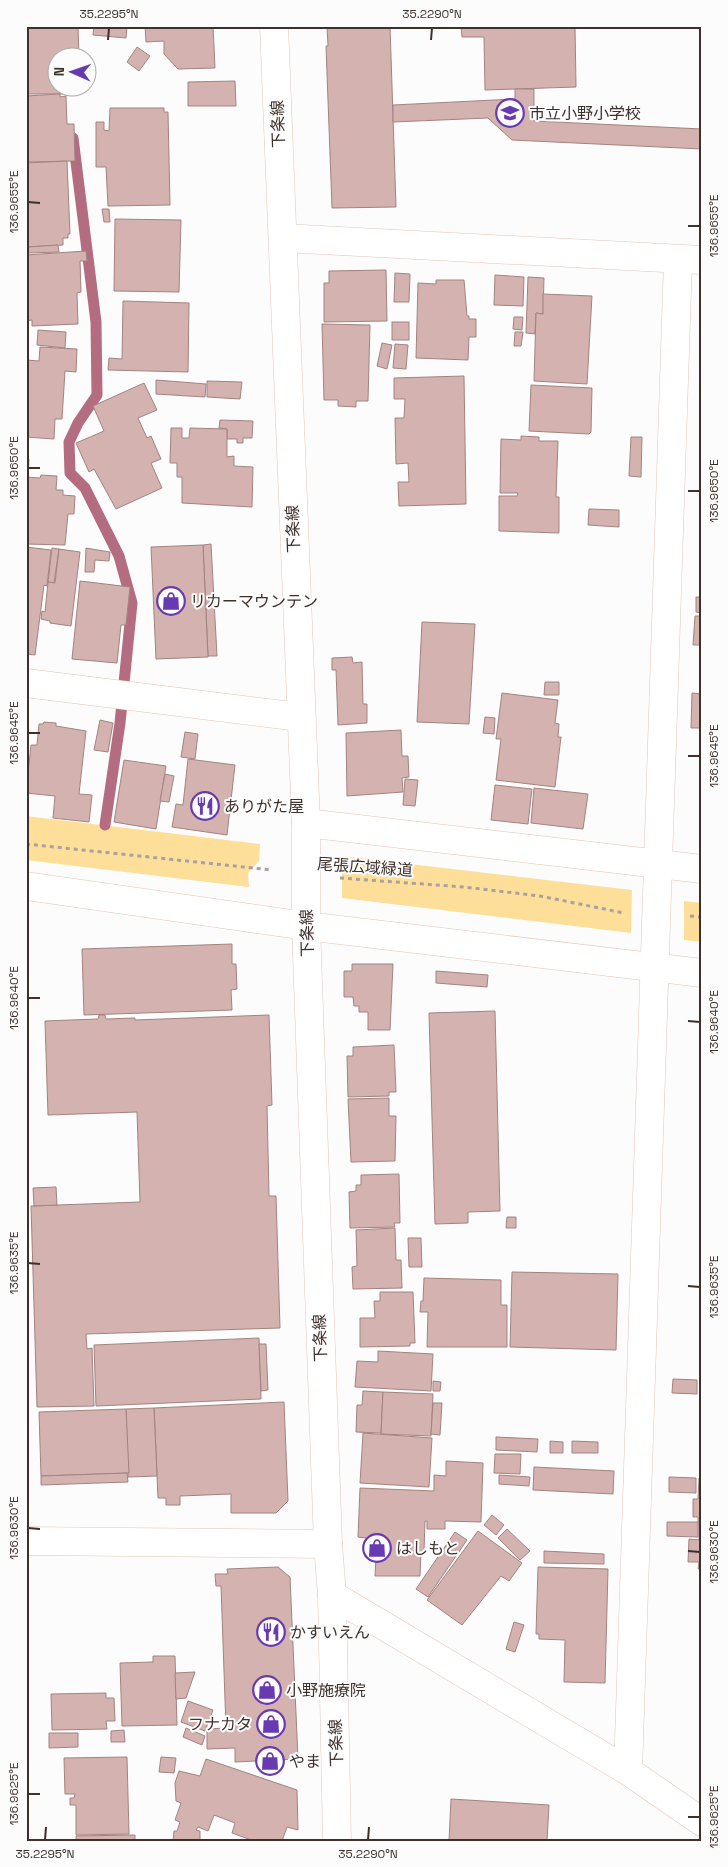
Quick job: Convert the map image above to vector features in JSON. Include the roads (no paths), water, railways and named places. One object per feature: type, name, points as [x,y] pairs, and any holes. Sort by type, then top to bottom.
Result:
[{"type":"street","name":"下条線","points":[[274,26],[300,718],[306,823],[306,926],[328,1544],[332,1595],[337,1841]]},
{"type":"street","points":[[283,238],[690,260],[654,968],[628,1770]]},
{"type":"street","points":[[26,683],[300,718]]},
{"type":"street","points":[[306,823],[702,869]]},
{"type":"street","points":[[26,886],[306,926],[702,974]]},
{"type":"street","points":[[26,1541],[328,1544]]},
{"type":"street","points":[[332,1595],[628,1770],[702,1822]]},
{"type":"waterway","points":[[73,138],[96,322],[97,395],[78,423],[69,442],[70,473],[85,488],[119,556],[132,603],[120,723],[105,825]]},
{"type":"place","name":"市立小野小学校","points":[[510,113]]},
{"type":"place","name":"リカーマウンテン","points":[[171,601]]},
{"type":"place","name":"ありがた屋","points":[[205,806]]},
{"type":"place","name":"はしもと","points":[[377,1548]]},
{"type":"place","name":"かすいえん","points":[[271,1632]]},
{"type":"place","name":"小野施療院","points":[[267,1690]]},
{"type":"place","name":"フナカタ","points":[[271,1724]]},
{"type":"place","name":"やま","points":[[270,1761]]}]
